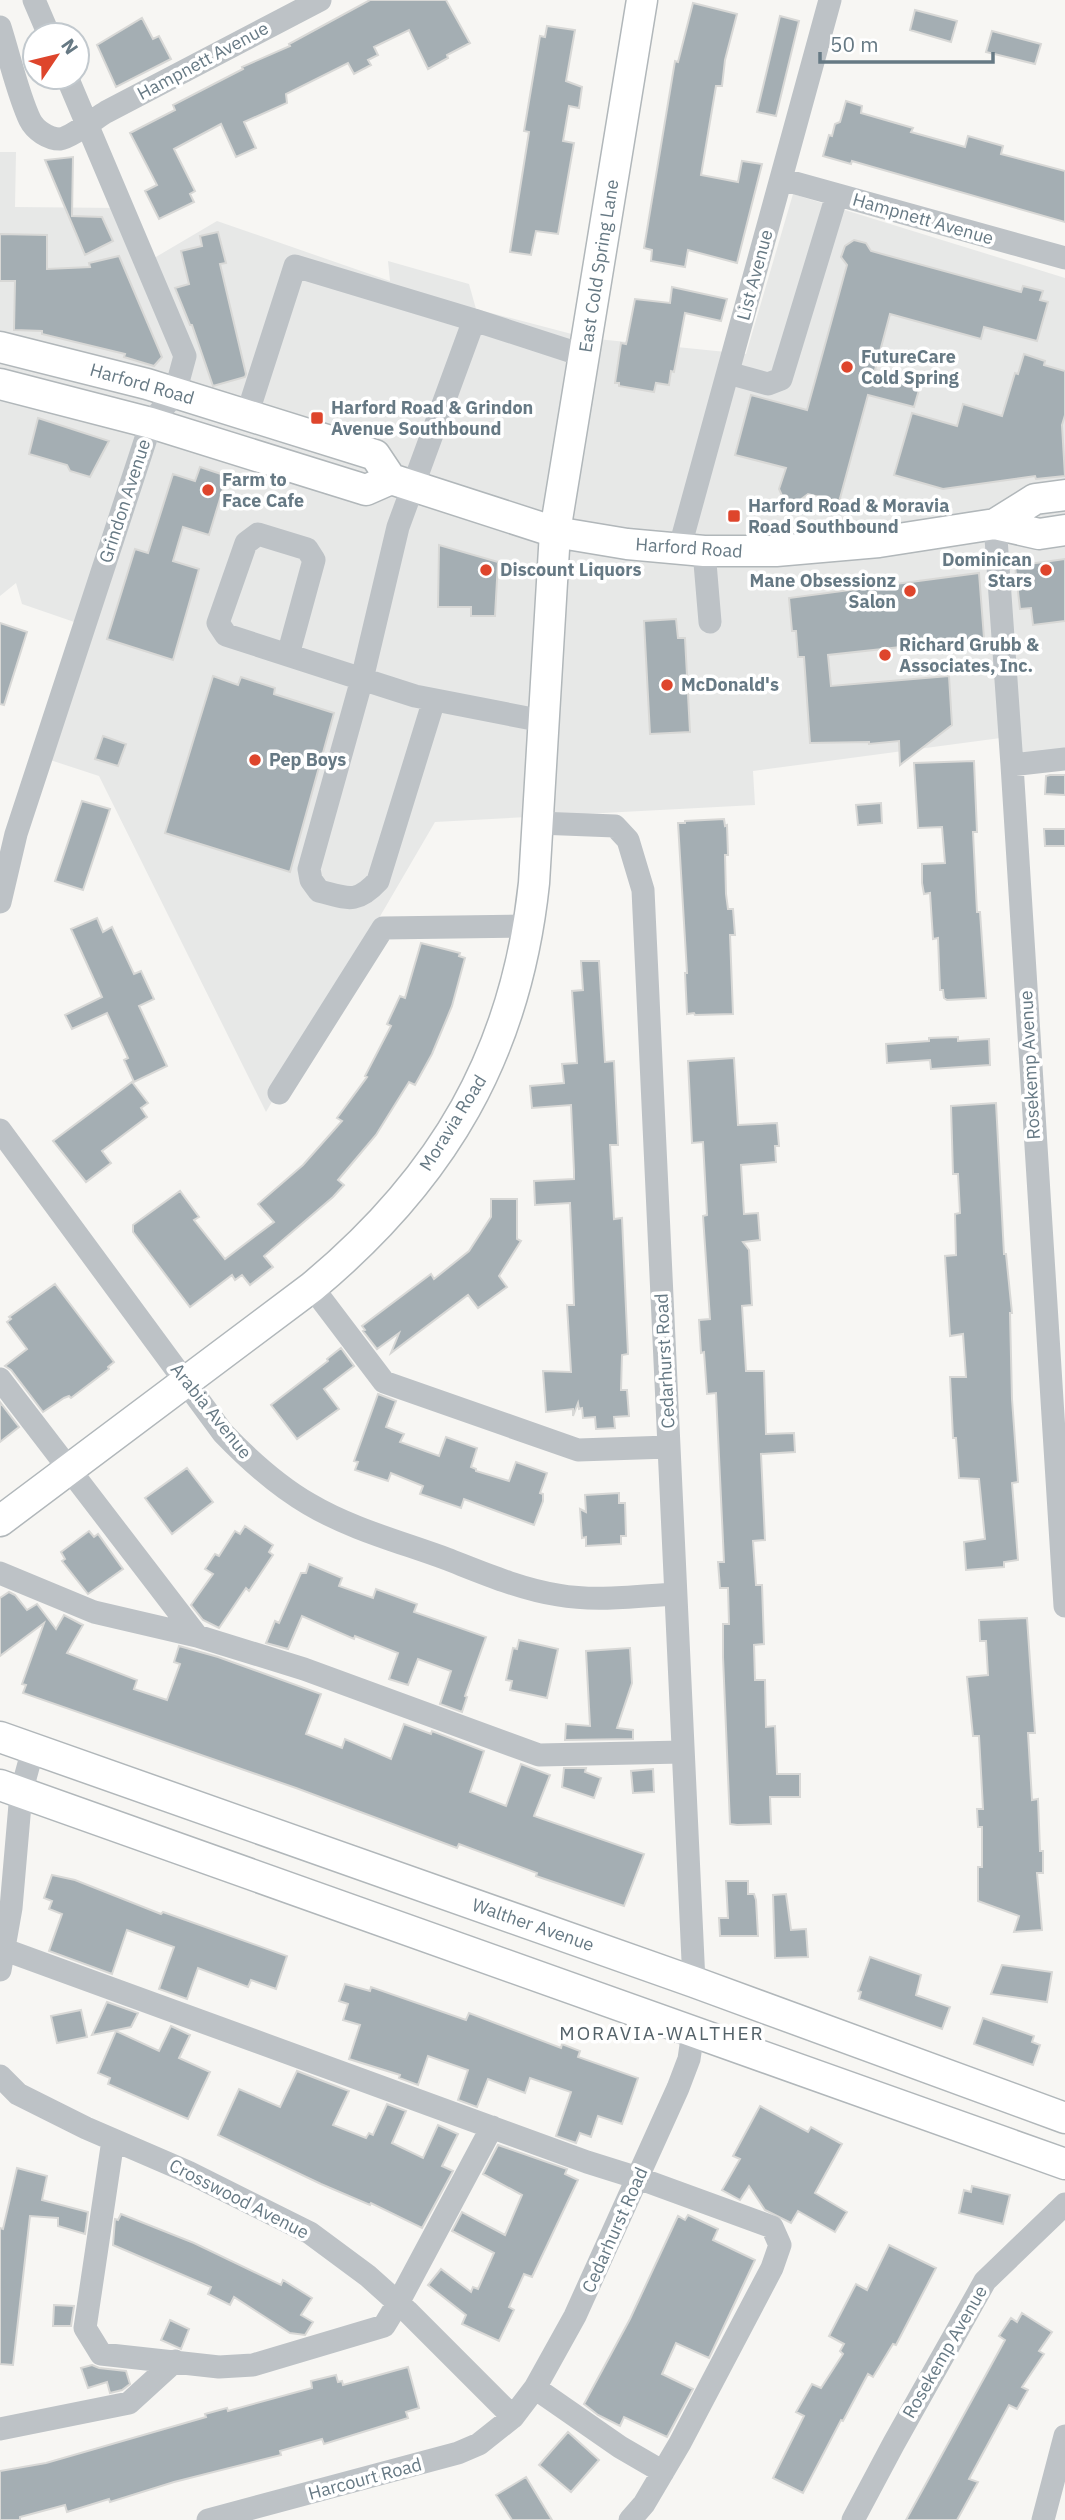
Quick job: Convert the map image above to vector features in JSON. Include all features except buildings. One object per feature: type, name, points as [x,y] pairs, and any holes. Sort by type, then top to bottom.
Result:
[{"type":"main road","name":"East Cold Spring Lane","points":[[555,533],[642,0]]},
{"type":"main road","name":"Harford Road","points":[[0,347],[36,354],[175,393],[375,455],[402,483],[555,533],[692,550],[811,550],[995,524],[1039,534],[1065,530]]},
{"type":"main road","name":"Harford Road","points":[[0,384],[150,423],[366,490],[402,483]]},
{"type":"main road","name":"Harford Road","points":[[995,524],[1035,499],[1065,495]]},
{"type":"main road","name":"Moravia Road","points":[[0,1521],[312,1287],[349,1256],[381,1224],[441,1149],[469,1103],[490,1063],[505,1020],[530,926],[555,533]]},
{"type":"main road","name":"Walther Avenue","points":[[0,1737],[694,1982],[1065,2118]]},
{"type":"main road","points":[[10,1789],[1065,2164]]},
{"type":"main road","points":[[693,2032],[694,1982]]},
{"type":"street","points":[[34,0],[43,21]]},
{"type":"street","name":"Hampnett Avenue","points":[[0,27],[30,122],[47,137],[60,139],[69,137],[86,123],[320,0]]},
{"type":"street","name":"List Avenue","points":[[692,550],[727,373],[831,0]]},
{"type":"street","name":"Grindon Avenue","points":[[0,902],[16,834],[150,423],[175,393],[185,356],[73,91]]},
{"type":"street","name":"Hampnett Avenue","points":[[781,179],[1065,258]]},
{"type":"street","points":[[727,373],[768,384],[781,379],[837,195]]},
{"type":"street","points":[[247,415],[295,266],[585,356]]},
{"type":"street","points":[[434,700],[377,881],[366,893],[352,899],[319,891],[311,880],[309,869],[362,679],[398,527],[402,483],[474,320]]},
{"type":"street","name":"Rosekemp Avenue","points":[[995,524],[1065,1606]]},
{"type":"street","points":[[288,655],[314,560],[307,549],[258,534],[246,542],[218,623],[226,635],[415,696],[543,721]]},
{"type":"street","points":[[692,550],[710,622]]},
{"type":"street","points":[[1012,765],[1065,759]]},
{"type":"street","name":"Cedarhurst Road","points":[[538,823],[615,826],[628,840],[643,890],[694,1982]]},
{"type":"street","points":[[279,1093],[383,928],[530,926]]},
{"type":"street","name":"Arabia Avenue","points":[[0,1130],[223,1433],[251,1462],[310,1505],[344,1521],[522,1587],[596,1599],[675,1594]]},
{"type":"street","points":[[312,1287],[384,1382],[578,1450],[669,1447]]},
{"type":"street","points":[[0,1378],[197,1636]]},
{"type":"street","points":[[0,1573],[94,1612],[197,1636],[304,1669],[539,1755],[683,1752]]},
{"type":"street","points":[[33,1749],[10,1789],[11,1908],[1,1956],[772,2227],[780,2245],[772,2268],[680,2443],[643,2504],[630,2520]]},
{"type":"street","name":"Cedarhurst Road","points":[[513,2417],[535,2388],[575,2316],[682,2078],[689,2059],[693,2032]]},
{"type":"street","name":"Crosswood Avenue","points":[[0,2076],[18,2094],[113,2140],[188,2172],[310,2233],[368,2276],[398,2303],[513,2417]]},
{"type":"street","points":[[113,2140],[85,2328],[102,2354],[219,2367],[253,2365],[384,2326],[492,2127]]},
{"type":"street","name":"Rosekemp Avenue","points":[[853,2520],[985,2281],[1065,2204]]},
{"type":"street","points":[[0,2429],[129,2403],[175,2361]]},
{"type":"street","points":[[535,2388],[620,2447],[663,2472]]},
{"type":"street","name":"Harcourt Road","points":[[208,2520],[458,2453],[479,2444],[513,2417]]},
{"type":"street","points":[[1042,2520],[1065,2436]]},
{"type":"shaded area","points":[[0,152],[16,152],[15,207],[120,208],[144,264],[217,221],[390,281],[388,261],[469,284],[476,309],[587,338],[746,354],[793,194],[1065,278],[1065,760],[1010,767],[1008,737],[753,771],[755,805],[435,822],[266,1112],[99,776],[41,757],[83,625],[22,604],[16,583],[0,596]]},
{"type":"place","name":"FutureCare Cold Spring","points":[[847,367]]},
{"type":"place","name":"Harford Road & Grindon Avenue Southbound","points":[[317,418]]},
{"type":"place","name":"Farm to Face Cafe","points":[[208,490]]},
{"type":"place","name":"Harford Road & Moravia Road Southbound","points":[[734,516]]},
{"type":"place","name":"Discount Liquors","points":[[486,570]]},
{"type":"place","name":"Dominican Stars","points":[[1046,570]]},
{"type":"place","name":"Mane Obsessionz Salon","points":[[910,591]]},
{"type":"place","name":"Richard Grubb & Associates, Inc.","points":[[885,655]]},
{"type":"place","name":"McDonald's","points":[[667,685]]},
{"type":"place","name":"Pep Boys","points":[[255,760]]},
{"type":"district","name":"MORAVIA-WALTHER","points":[[662,2033]]}]
